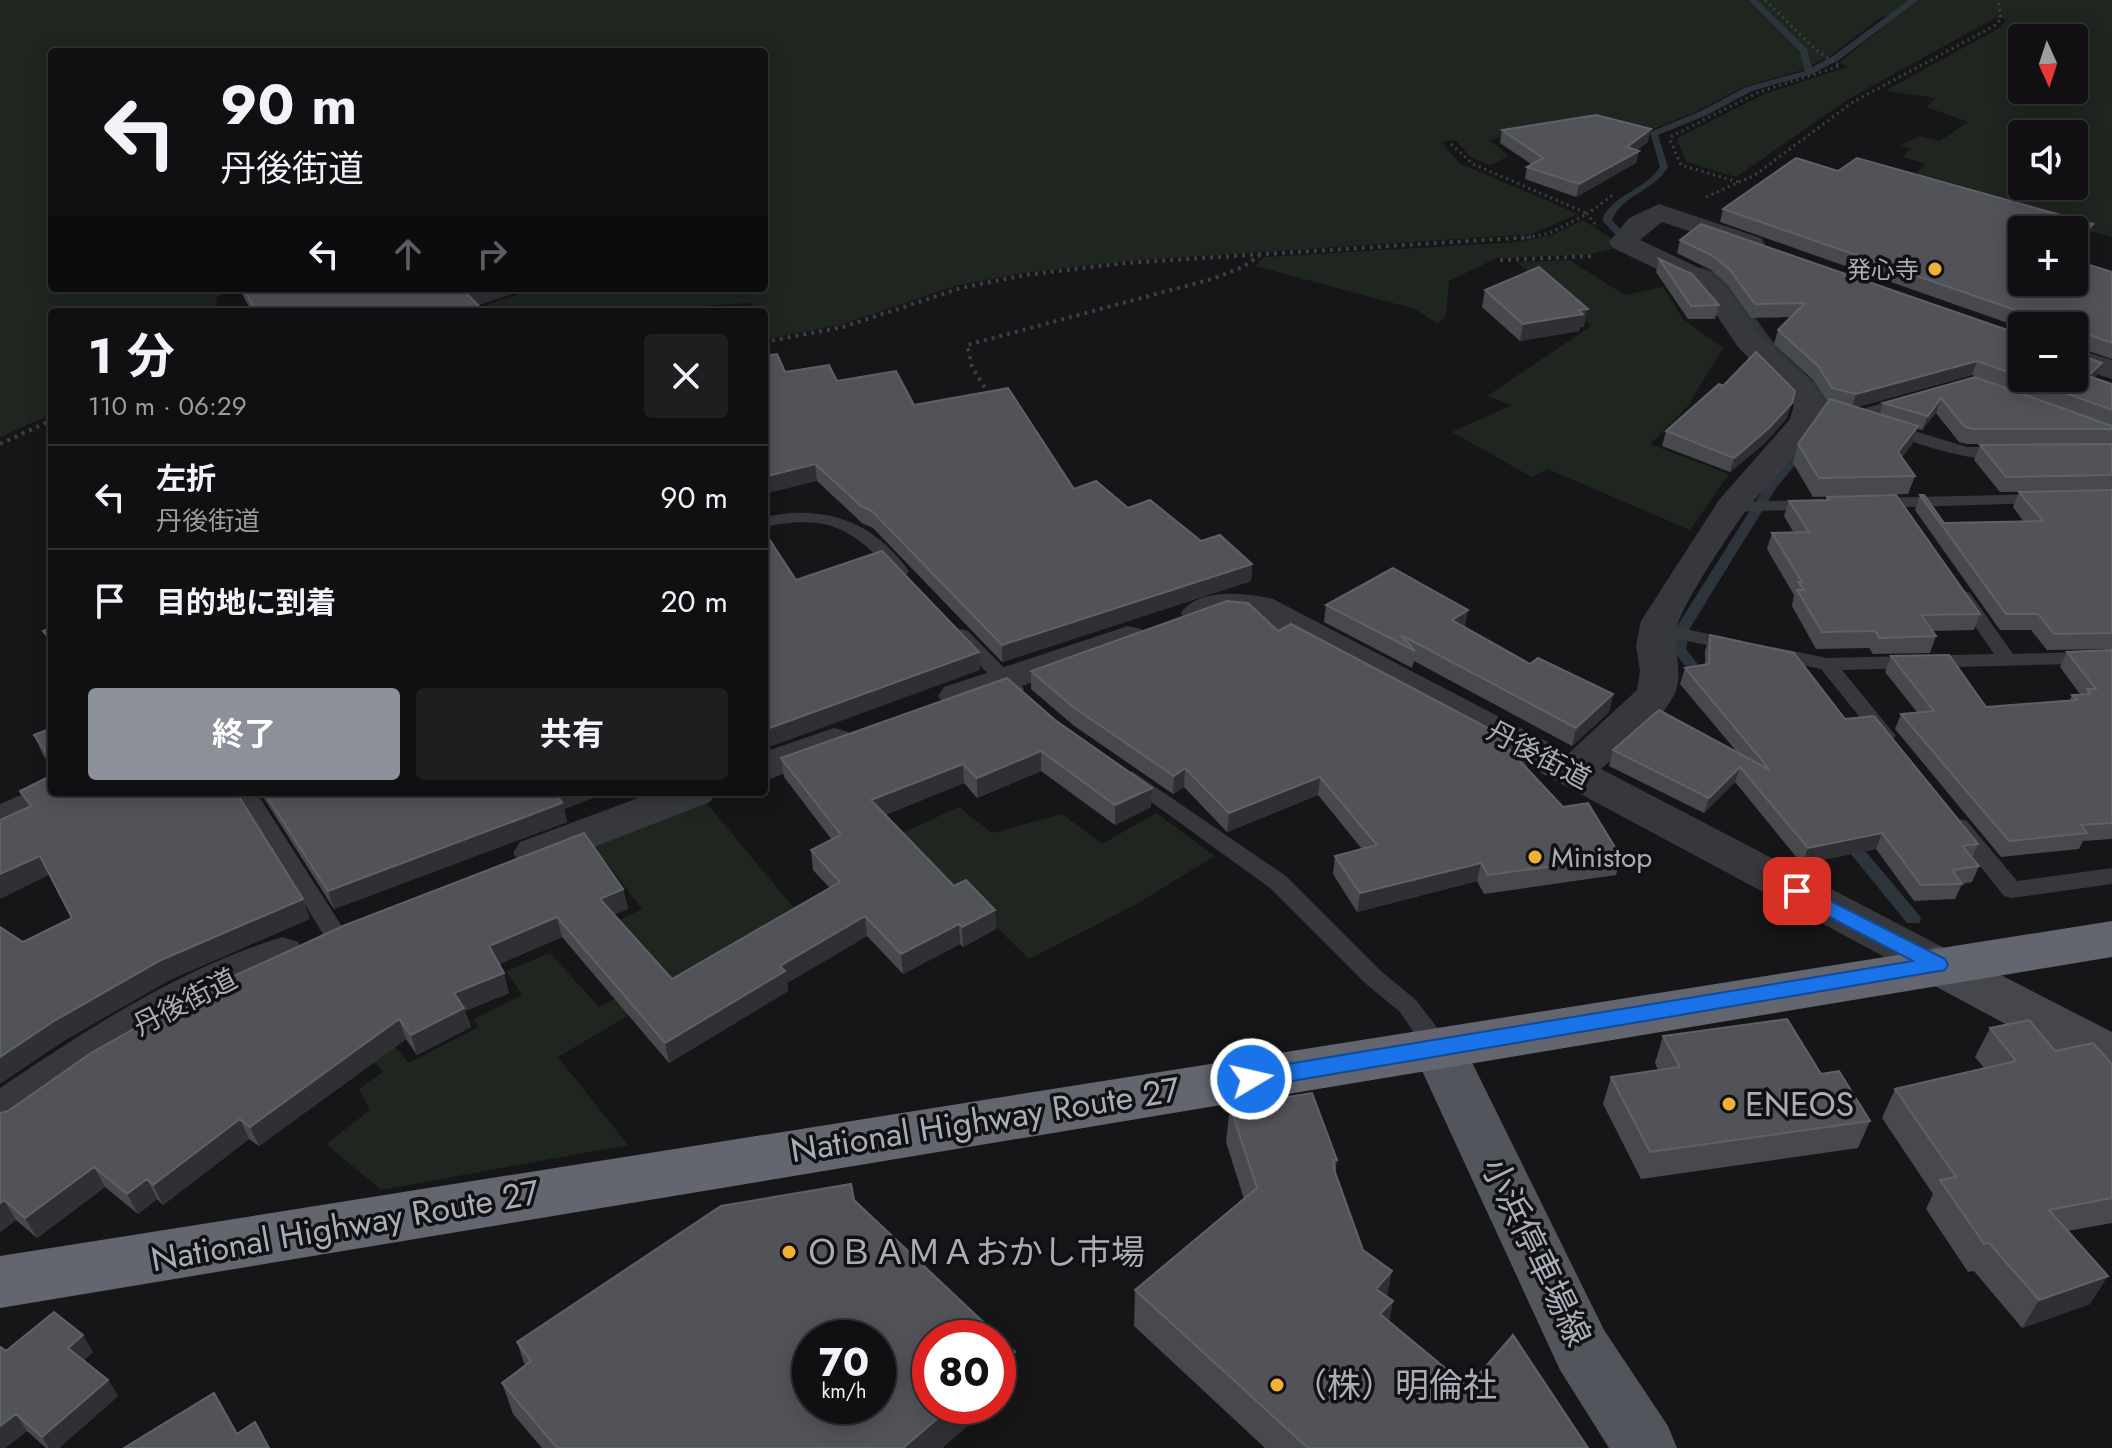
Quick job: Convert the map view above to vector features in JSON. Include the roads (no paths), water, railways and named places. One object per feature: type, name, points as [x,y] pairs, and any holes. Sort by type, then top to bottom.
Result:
[{"type":"highway","name":"National Highway Route 27","points":[[0,1282],[765,1155],[2112,939]]},
{"type":"main road","name":"小浜停車場線","points":[[1439,1049],[1582,1350],[1645,1448]]},
{"type":"street","points":[[1775,252],[1659,212],[1630,240],[1700,279],[1715,292],[1749,341],[1801,390],[1830,411]]},
{"type":"street","points":[[2088,362],[2112,370]]},
{"type":"street","points":[[1572,773],[1645,706],[1656,692],[1675,633],[1750,507],[1805,421],[1830,411]]},
{"type":"street","name":"丹後街道","points":[[928,707],[1222,605],[1260,607],[2112,1056]]},
{"type":"street","points":[[768,766],[868,729]]},
{"type":"street","points":[[493,870],[685,796]]},
{"type":"street","name":"丹後街道","points":[[0,1114],[83,1057],[189,996],[376,914]]},
{"type":"lane","points":[[1830,411],[1926,396]]},
{"type":"lane","points":[[1830,411],[1966,452],[2025,452]]},
{"type":"lane","points":[[1854,504],[2066,498]]},
{"type":"lane","points":[[1897,503],[1914,527]]},
{"type":"lane","points":[[1750,507],[1825,505]]},
{"type":"lane","points":[[768,521],[779,518],[832,519],[865,534],[918,590]]},
{"type":"lane","points":[[1957,587],[2008,660]]},
{"type":"lane","points":[[950,624],[1033,706]]},
{"type":"lane","points":[[1675,633],[1827,664],[2112,657]]},
{"type":"lane","points":[[1827,664],[1895,748]]},
{"type":"lane","points":[[1113,766],[1278,882],[1373,977],[1408,1006],[1439,1049]]},
{"type":"lane","points":[[0,813],[48,791]]},
{"type":"lane","points":[[248,796],[333,931]]},
{"type":"lane","points":[[1944,807],[2012,890],[2112,876]]},
{"type":"waterway","points":[[1753,0],[1804,51],[1809,72]]},
{"type":"waterway","points":[[1809,72],[1836,58],[1914,0]]},
{"type":"waterway","points":[[1635,239],[1618,232],[1607,220],[1617,204],[1652,182],[1664,167],[1653,134],[1704,113],[1749,89],[1809,72]]},
{"type":"waterway","points":[[1701,270],[1731,290],[1771,346],[1829,401],[1829,407]]},
{"type":"waterway","points":[[1703,680],[1679,649],[1683,628],[1772,485],[1804,447]]},
{"type":"waterway","points":[[1846,838],[1913,919]]},
{"type":"place","name":"発心寺","points":[[1935,269]]},
{"type":"place","name":"Ministop","points":[[1535,857]]},
{"type":"place","name":"ENEOS","points":[[1729,1104]]},
{"type":"place","name":"ＯＢＡＭＡおかし市場","points":[[789,1252]]},
{"type":"place","name":"（株）明倫社","points":[[1277,1385]]}]
